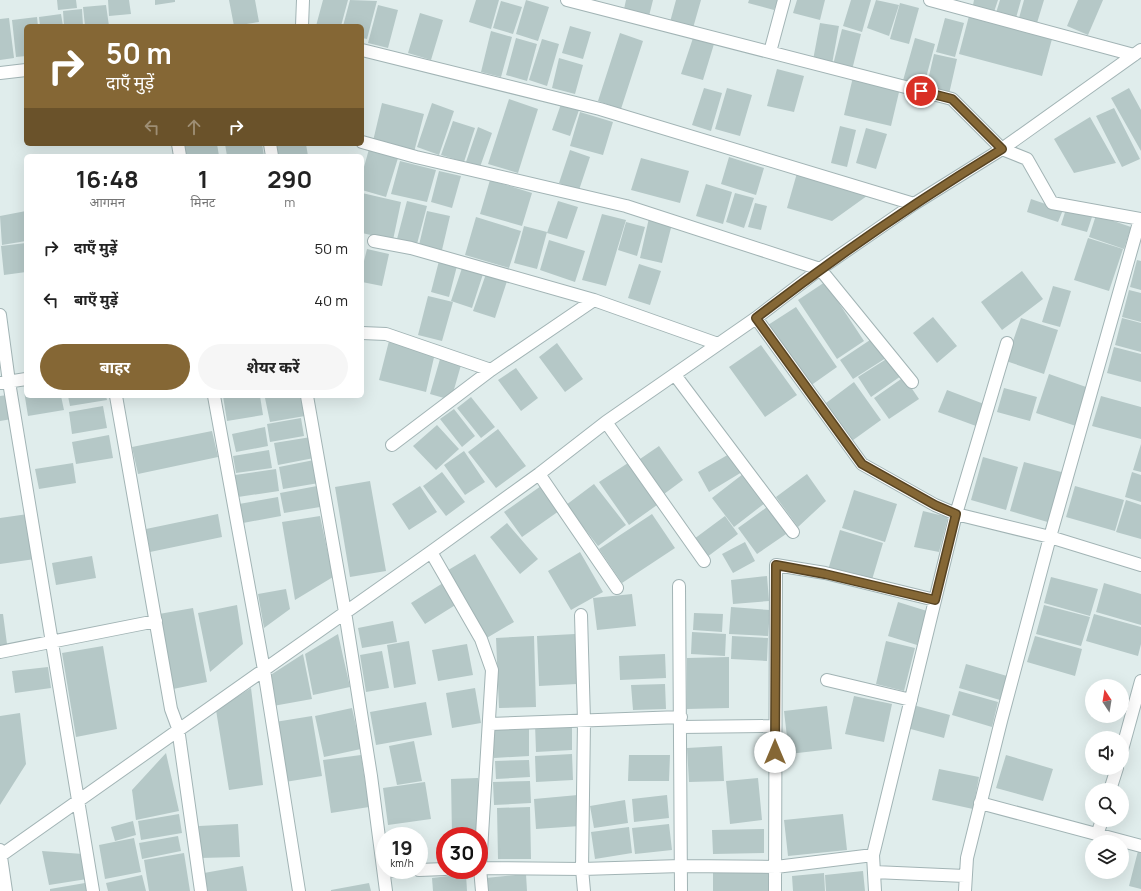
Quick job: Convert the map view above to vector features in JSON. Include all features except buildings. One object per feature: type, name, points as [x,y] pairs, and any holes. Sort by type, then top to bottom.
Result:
[{"type":"street","points":[[302,24],[303,0]]},
{"type":"street","points":[[567,0],[952,99],[1002,149],[1027,159],[1052,203],[1140,219],[1050,536],[966,858],[964,891]]},
{"type":"street","points":[[770,52],[784,0]]},
{"type":"street","points":[[930,0],[1138,53]]},
{"type":"street","points":[[364,50],[600,109],[914,204]]},
{"type":"street","points":[[6,891],[0,854],[431,552],[539,474],[606,422],[756,318],[820,269],[914,204],[1002,149],[1138,53]]},
{"type":"street","points":[[0,73],[24,70]]},
{"type":"street","points":[[364,143],[416,157],[626,206],[820,269],[912,382]]},
{"type":"street","points":[[374,241],[411,248],[594,300],[718,344]]},
{"type":"street","points":[[392,445],[491,370],[594,300]]},
{"type":"street","points":[[0,315],[5,382],[53,641],[93,891]]},
{"type":"street","points":[[756,318],[862,464],[935,505],[956,514],[1050,536],[1141,565]]},
{"type":"street","points":[[364,334],[386,334],[491,370]]},
{"type":"street","points":[[875,891],[873,855],[956,514],[1007,343]]},
{"type":"street","points":[[675,375],[793,532]]},
{"type":"street","points":[[5,382],[24,379]]},
{"type":"street","points":[[116,398],[171,709],[178,728],[201,891]]},
{"type":"street","points":[[214,398],[264,670],[299,891]]},
{"type":"street","points":[[307,398],[345,612],[378,827]]},
{"type":"street","points":[[606,422],[704,561]]},
{"type":"street","points":[[539,474],[616,588]]},
{"type":"street","points":[[431,552],[481,639],[492,670],[483,827]]},
{"type":"street","points":[[775,891],[776,565],[825,574],[935,600]]},
{"type":"street","points":[[679,586],[681,891]]},
{"type":"street","points":[[581,615],[584,721],[582,869],[584,891]]},
{"type":"street","points":[[0,652],[156,621]]},
{"type":"street","points":[[827,680],[911,700]]},
{"type":"street","points":[[1129,734],[1136,718],[1141,681]]},
{"type":"street","points":[[490,724],[584,721],[681,722],[775,726]]},
{"type":"street","points":[[980,804],[1097,835],[1100,827]]},
{"type":"street","points":[[1129,843],[1141,846]]},
{"type":"street","points":[[488,868],[582,869],[682,866],[776,867],[873,855]]},
{"type":"street","points":[[874,872],[964,876]]},
{"type":"street","points":[[385,879],[386,891]]},
{"type":"street","points":[[481,879],[482,891]]},
{"type":"route","points":[[775,752],[776,565],[825,574],[935,600],[956,514],[935,505],[862,464],[756,318],[820,269],[914,204],[1002,149],[952,99],[921,91]]}]
